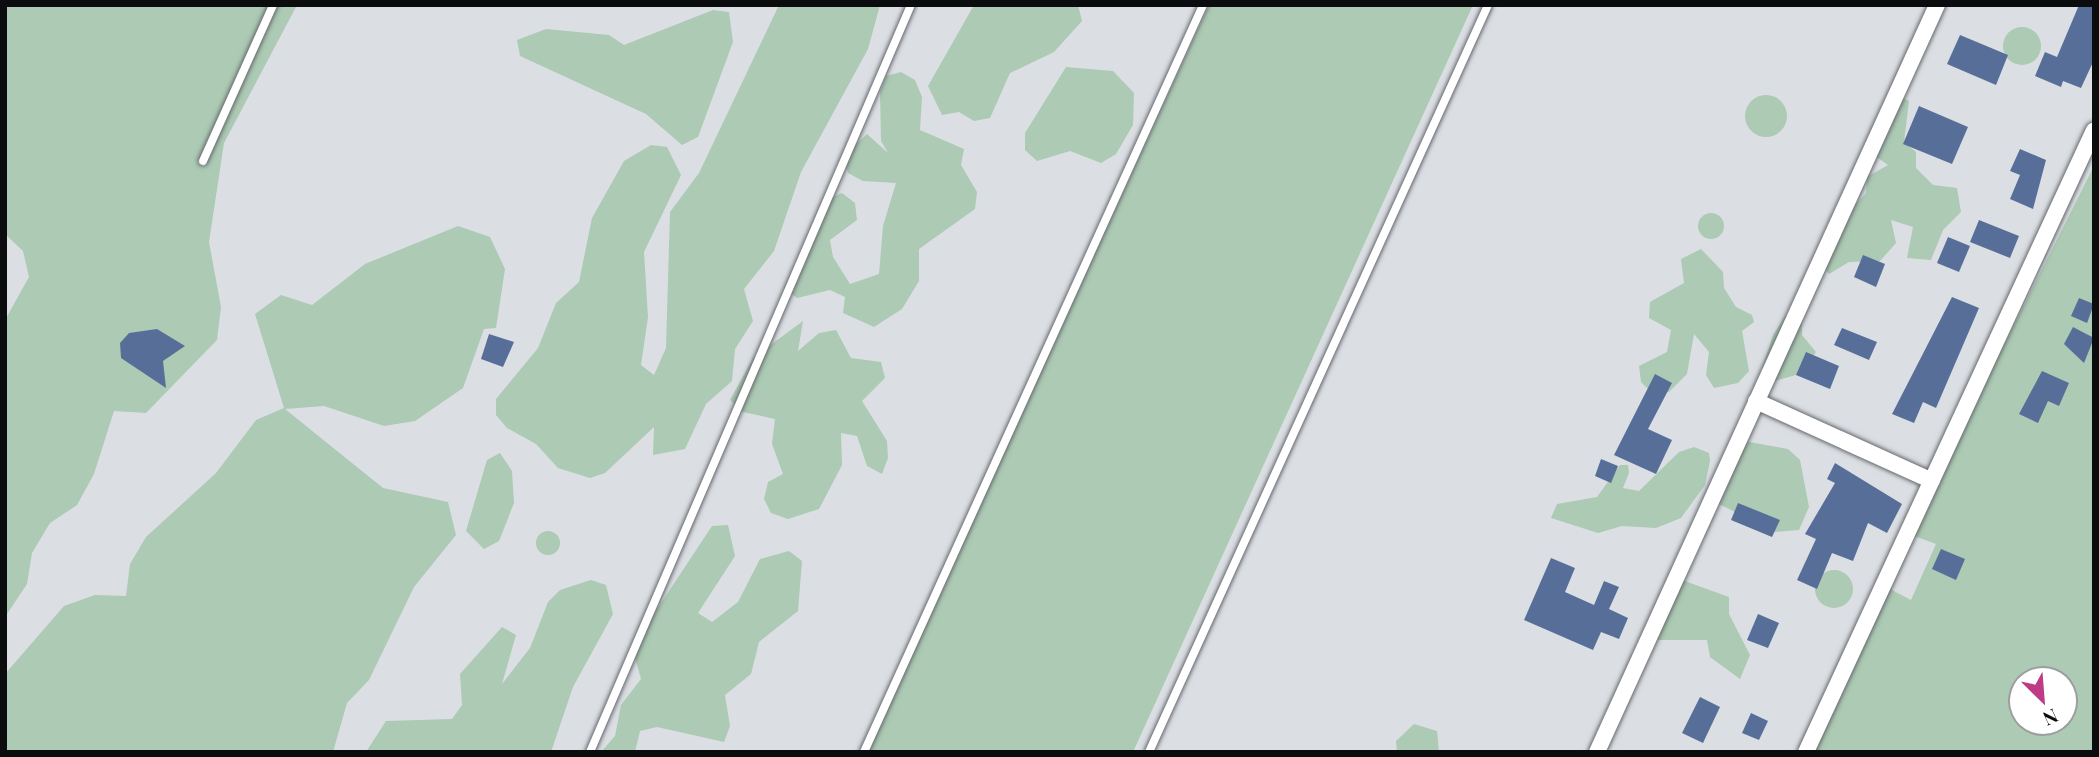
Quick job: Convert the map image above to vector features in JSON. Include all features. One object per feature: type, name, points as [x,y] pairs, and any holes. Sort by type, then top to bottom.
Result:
[{"type":"street","points":[[1597,752],[1937,5]]},
{"type":"street","points":[[1806,752],[2094,130]]},
{"type":"street","points":[[1756,401],[1932,481]]},
{"type":"lane","points":[[203,161],[273,5]]},
{"type":"lane","points":[[590,752],[911,5]]},
{"type":"lane","points":[[864,752],[1203,5]]},
{"type":"lane","points":[[1149,752],[1488,5]]},
{"type":"green space","points":[[5,5],[297,5],[224,143],[209,242],[221,307],[217,340],[146,413],[114,411],[94,474],[77,505],[50,523],[32,553],[27,584],[5,617],[5,320],[29,277],[23,251],[5,234]]},
{"type":"green space","points":[[779,5],[880,5],[868,49],[801,172],[774,251],[744,289],[753,321],[735,349],[732,381],[706,404],[685,449],[653,455],[654,427],[605,473],[590,478],[558,468],[536,444],[507,428],[496,415],[496,399],[538,348],[556,303],[579,282],[592,218],[624,161],[651,145],[667,147],[681,175],[644,252],[648,317],[641,365],[654,375],[666,348],[670,212],[699,173]]},
{"type":"green space","points":[[974,5],[1078,5],[1082,21],[1054,52],[1010,73],[990,118],[974,121],[959,112],[942,115],[928,86]]},
{"type":"green space","points":[[1209,5],[1473,5],[1133,752],[866,752]]},
{"type":"green space","points":[[713,10],[729,12],[733,42],[698,137],[682,145],[646,114],[520,56],[517,40],[546,29],[609,35],[624,45]]},
{"type":"green space","points":[[2022,27],[2035,33],[2041,46],[2035,59],[2022,65],[2009,59],[2003,46],[2009,33]]},
{"type":"green space","points":[[1066,67],[1113,71],[1134,93],[1133,125],[1116,154],[1101,163],[1070,151],[1037,161],[1025,150],[1025,133]]},
{"type":"green space","points":[[901,72],[915,80],[922,97],[920,130],[964,149],[961,165],[977,192],[975,209],[919,249],[919,281],[902,309],[874,327],[843,313],[845,297],[830,290],[797,298],[784,288],[826,200],[842,193],[855,203],[857,220],[830,240],[833,257],[850,284],[879,274],[883,226],[896,183],[863,181],[848,173],[844,156],[867,134],[888,153],[881,141],[880,92],[886,76]]},
{"type":"green space","points":[[1766,95],[1781,101],[1787,116],[1781,131],[1766,137],[1751,131],[1745,116],[1751,101]]},
{"type":"green space","points":[[1901,97],[1909,101],[1904,142],[1916,152],[1916,168],[1933,185],[1957,188],[1961,212],[1943,230],[1931,260],[1907,258],[1913,227],[1891,220],[1896,243],[1880,261],[1849,262],[1829,274],[1824,268],[1850,211],[1866,193],[1867,177],[1888,165],[1874,155]]},
{"type":"green space","points":[[2094,166],[2094,752],[1803,752],[1890,589],[1911,600],[1936,544],[1909,534]]},
{"type":"green space","points":[[1711,213],[1720,217],[1724,226],[1720,235],[1711,239],[1702,235],[1698,226],[1702,217]]},
{"type":"green space","points":[[458,226],[490,237],[505,269],[496,328],[484,329],[463,388],[415,421],[384,426],[324,406],[285,409],[383,488],[448,502],[456,535],[414,587],[369,680],[347,703],[333,752],[5,752],[5,674],[64,606],[95,595],[126,596],[130,564],[146,537],[216,473],[256,420],[284,408],[255,314],[281,295],[312,305],[365,264]]},
{"type":"green space","points":[[1701,249],[1723,272],[1724,288],[1736,307],[1752,315],[1754,322],[1742,331],[1749,371],[1738,383],[1714,388],[1706,375],[1709,352],[1694,334],[1687,374],[1669,392],[1653,394],[1641,382],[1639,366],[1667,352],[1671,330],[1649,318],[1650,302],[1684,283],[1681,259]]},
{"type":"green space","points":[[1802,312],[1802,335],[1816,352],[1803,373],[1771,382],[1762,368],[1773,335],[1786,315]]},
{"type":"green space","points":[[803,321],[798,351],[819,333],[836,330],[851,358],[881,362],[885,378],[862,401],[887,441],[888,458],[882,474],[867,466],[857,436],[841,433],[842,465],[819,509],[788,519],[771,513],[764,499],[768,482],[783,474],[772,444],[775,419],[743,412],[730,400],[753,358]]},
{"type":"green space","points":[[1749,442],[1788,449],[1800,460],[1809,507],[1799,530],[1775,532],[1713,501],[1735,449]]},
{"type":"green space","points":[[1694,447],[1709,453],[1710,461],[1705,485],[1681,518],[1656,528],[1622,526],[1598,533],[1551,518],[1557,504],[1597,497],[1620,465],[1628,465],[1629,473],[1623,488],[1639,491],[1679,452]]},
{"type":"green space","points":[[500,453],[512,471],[514,503],[499,541],[484,549],[466,531],[487,460]]},
{"type":"green space","points":[[728,525],[735,556],[698,613],[712,622],[738,602],[760,559],[789,551],[802,561],[798,611],[759,642],[751,674],[725,695],[730,726],[724,742],[657,727],[640,731],[635,752],[601,752],[615,736],[621,705],[641,679],[632,647],[712,526]]},
{"type":"green space","points":[[548,531],[559,538],[560,543],[553,554],[548,555],[537,548],[536,543],[543,532]]},
{"type":"green space","points":[[1834,570],[1847,576],[1853,589],[1847,602],[1834,608],[1821,602],[1815,589],[1821,576]]},
{"type":"green space","points":[[591,580],[606,585],[613,614],[573,687],[551,752],[366,752],[386,721],[452,719],[462,705],[460,674],[502,627],[516,635],[502,684],[530,648],[548,602],[560,590]]},
{"type":"green space","points":[[1682,580],[1729,597],[1729,614],[1750,655],[1740,679],[1710,657],[1707,640],[1654,640]]},
{"type":"green space","points":[[1414,724],[1437,731],[1439,752],[1397,752],[1396,741]]},
{"type":"building","points":[[2079,5],[2094,5],[2094,60],[2081,88],[2063,81],[2061,87],[2035,76],[2045,52],[2057,57]]},
{"type":"building","points":[[1960,35],[2008,55],[1996,85],[1947,64]]},
{"type":"building","points":[[1919,106],[1968,127],[1952,164],[1903,144]]},
{"type":"building","points":[[2020,149],[2046,160],[2033,209],[2010,199],[2020,175],[2010,171]]},
{"type":"building","points":[[1979,220],[2019,236],[2010,258],[1970,242]]},
{"type":"building","points":[[1948,237],[1970,246],[1959,272],[1937,263]]},
{"type":"building","points":[[1863,255],[1885,264],[1876,287],[1854,277]]},
{"type":"building","points":[[1952,297],[1979,308],[1936,408],[1923,402],[1914,423],[1892,414]]},
{"type":"building","points":[[2079,298],[2094,304],[2087,323],[2071,316]]},
{"type":"building","points":[[2073,327],[2094,338],[2084,363],[2064,344]]},
{"type":"building","points":[[1842,328],[1877,342],[1869,360],[1834,345]]},
{"type":"building","points":[[157,329],[185,346],[163,361],[166,388],[121,358],[120,343],[129,333]]},
{"type":"building","points":[[489,334],[514,342],[503,367],[481,359]]},
{"type":"building","points":[[1806,352],[1839,366],[1830,389],[1796,375]]},
{"type":"building","points":[[2042,371],[2069,383],[2059,406],[2048,401],[2038,423],[2019,414]]},
{"type":"building","points":[[1655,374],[1672,383],[1648,429],[1672,440],[1656,474],[1614,455]]},
{"type":"building","points":[[1601,459],[1618,466],[1611,483],[1595,476]]},
{"type":"building","points":[[1835,463],[1902,504],[1887,533],[1868,523],[1853,561],[1832,553],[1817,589],[1797,580],[1816,539],[1805,534],[1835,483],[1827,479]]},
{"type":"building","points":[[1738,503],[1780,520],[1772,537],[1731,520]]},
{"type":"building","points":[[1941,549],[1965,559],[1956,580],[1932,569]]},
{"type":"building","points":[[1551,558],[1575,568],[1565,592],[1594,605],[1604,581],[1619,587],[1609,609],[1628,618],[1619,639],[1601,632],[1593,650],[1524,620]]},
{"type":"building","points":[[1758,614],[1779,623],[1768,648],[1747,640]]},
{"type":"building","points":[[1700,697],[1720,707],[1703,743],[1682,733]]},
{"type":"building","points":[[1751,713],[1768,721],[1759,740],[1742,733]]}]
